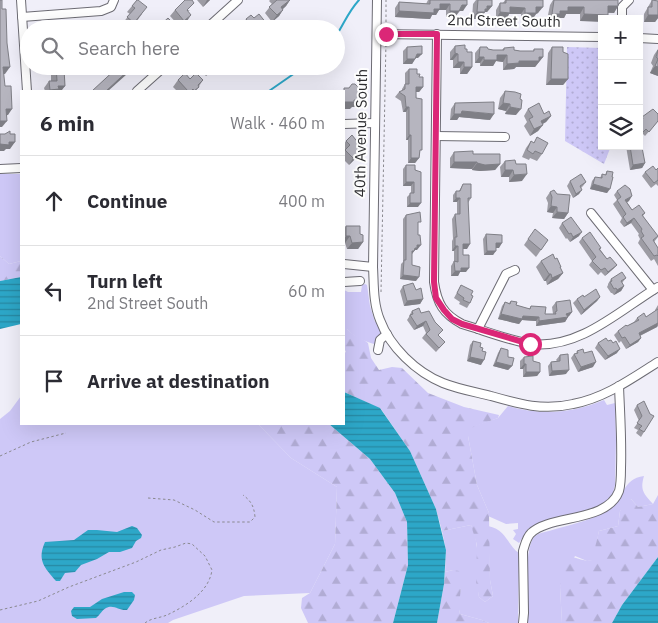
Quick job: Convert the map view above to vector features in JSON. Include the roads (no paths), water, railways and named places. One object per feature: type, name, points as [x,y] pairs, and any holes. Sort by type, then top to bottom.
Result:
[{"type":"street","points":[[21,0],[22,20]]},
{"type":"street","points":[[22,17],[101,12],[111,7],[114,0]]},
{"type":"street","points":[[216,20],[238,0]]},
{"type":"street","name":"40th Avenue South","points":[[377,0],[373,267],[374,296],[380,320],[387,334],[406,358],[427,375],[444,384],[528,406],[552,407],[573,405],[598,398],[658,362]]},
{"type":"street","points":[[622,15],[622,7],[629,0]]},
{"type":"street","name":"2nd Street South","points":[[377,34],[598,37]]},
{"type":"street","points":[[437,34],[434,282],[436,298],[452,319],[462,324],[530,344],[560,342],[581,335],[603,323],[655,288],[592,213]]},
{"type":"street","points":[[643,38],[658,39]]},
{"type":"street","points":[[26,75],[27,90]]},
{"type":"street","points":[[139,90],[155,75]]},
{"type":"street","points":[[345,124],[375,123]]},
{"type":"street","points":[[436,136],[505,137]]},
{"type":"street","points":[[0,169],[20,168]]},
{"type":"street","points":[[345,264],[373,267]]},
{"type":"street","points":[[478,329],[506,274],[515,270]]},
{"type":"street","points":[[345,282],[360,282]]},
{"type":"street","points":[[378,350],[380,340],[387,334]]},
{"type":"street","points":[[522,623],[524,613],[523,551],[531,533],[541,527],[593,513],[611,503],[620,488],[622,453],[619,386]]},
{"type":"water","points":[[20,277],[20,324],[0,329],[0,281]]},
{"type":"water","points":[[345,392],[380,408],[410,451],[436,509],[446,550],[444,584],[437,623],[393,623],[408,565],[407,522],[395,493],[370,459],[330,425],[345,425]]},
{"type":"water","points":[[132,526],[137,528],[142,535],[132,548],[120,552],[109,552],[81,565],[75,572],[65,573],[60,581],[56,581],[43,563],[42,554],[45,542],[74,540],[88,530],[117,532]]},
{"type":"water","points":[[658,557],[658,623],[612,623],[622,605]]},
{"type":"water","points":[[124,592],[132,592],[135,595],[127,610],[109,607],[96,618],[77,619],[72,616],[71,611],[74,607],[90,607],[102,599]]},
{"type":"waterway","points":[[345,20],[359,0]]},
{"type":"waterway","points":[[270,90],[292,75]]}]
